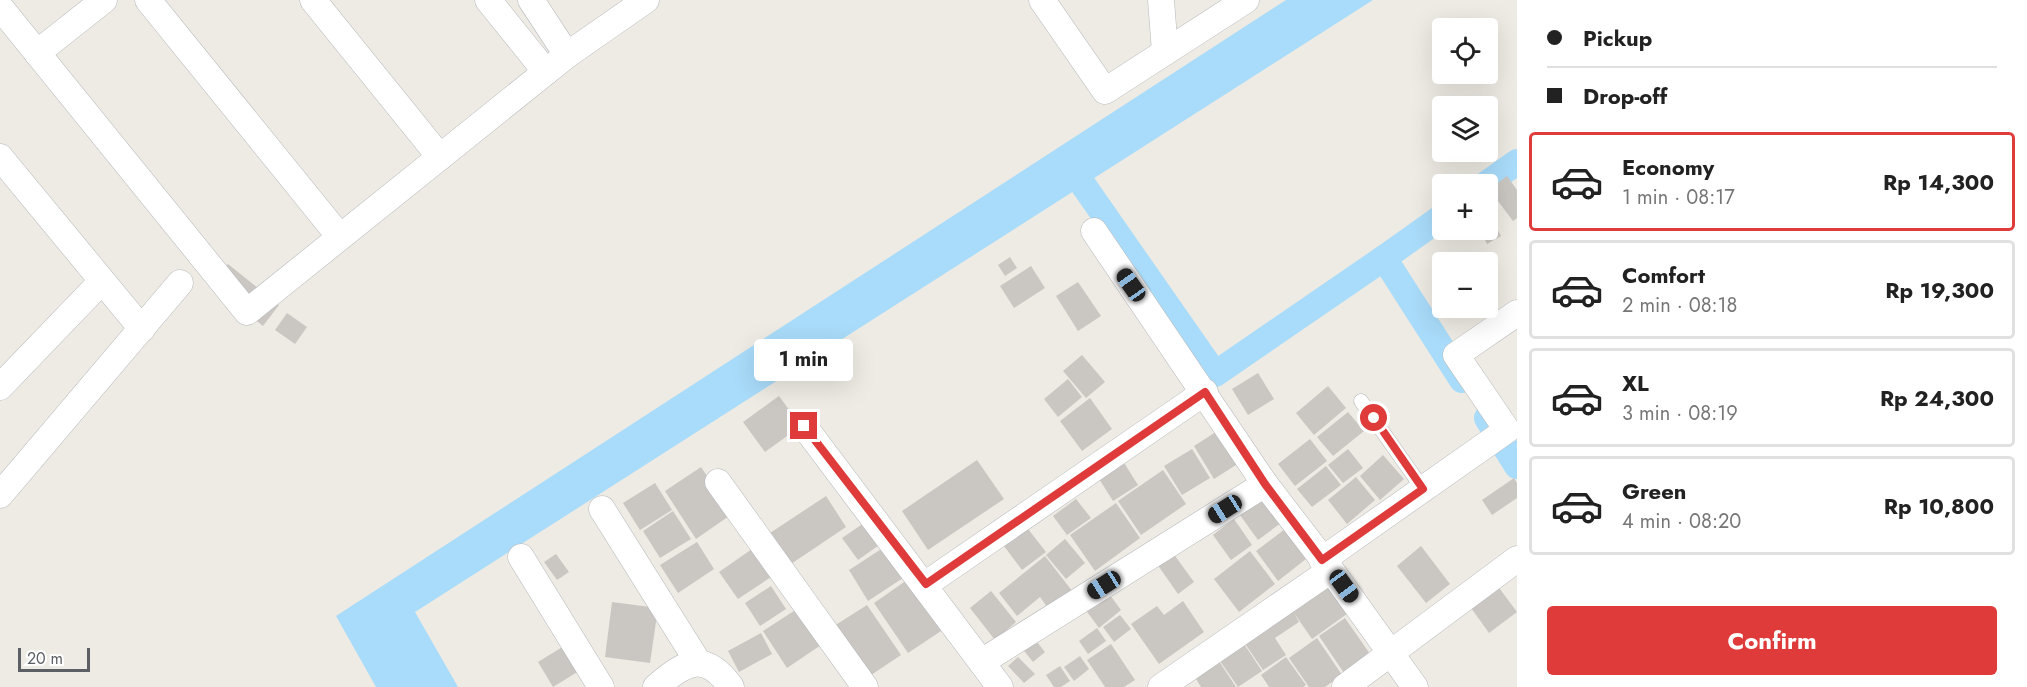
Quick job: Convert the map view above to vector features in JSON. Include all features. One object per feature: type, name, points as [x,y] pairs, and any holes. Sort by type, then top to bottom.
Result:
[{"type":"street","points":[[37,53],[104,0]]},
{"type":"street","points":[[148,0],[340,237]]},
{"type":"street","points":[[313,0],[440,157]]},
{"type":"street","points":[[488,0],[546,72]]},
{"type":"street","points":[[531,0],[567,55]]},
{"type":"street","points":[[0,7],[246,312],[567,55],[646,0]]},
{"type":"street","points":[[1042,0],[1105,91],[1246,0]]},
{"type":"street","points":[[1161,0],[1165,52]]},
{"type":"street","points":[[3,167],[142,329]]},
{"type":"street","points":[[1094,231],[1205,392],[1265,484],[1392,652],[1415,687]]},
{"type":"street","points":[[0,387],[102,281]]},
{"type":"street","points":[[3,484],[142,329],[180,283]]},
{"type":"street","points":[[1161,687],[1327,565],[1423,489],[1507,430],[1456,355],[1517,313]]},
{"type":"street","points":[[926,584],[1205,392]]},
{"type":"street","points":[[804,426],[926,584],[1000,687]]},
{"type":"street","points":[[718,482],[866,687]]},
{"type":"street","points":[[983,661],[1265,484]]},
{"type":"street","points":[[602,509],[698,663]]},
{"type":"street","points":[[521,557],[601,687]]},
{"type":"street","points":[[1345,687],[1517,559]]},
{"type":"street","points":[[656,687],[672,673],[698,663],[713,666],[731,687]]},
{"type":"lane","points":[[1362,401],[1423,489]]},
{"type":"water","points":[[1286,0],[1373,0],[415,612],[458,687],[376,687],[336,616]]},
{"type":"building","points":[[1507,176],[1517,190],[1517,218],[1513,221],[1498,201],[1498,182]]},
{"type":"building","points":[[1010,257],[1017,268],[1005,276],[998,265]]},
{"type":"building","points":[[228,264],[279,305],[263,326],[212,285]]},
{"type":"building","points":[[1031,266],[1045,288],[1014,308],[1000,286]]},
{"type":"building","points":[[1078,282],[1101,316],[1078,331],[1056,296]]},
{"type":"building","points":[[287,313],[307,327],[295,344],[275,330]]},
{"type":"building","points":[[1082,355],[1105,382],[1086,398],[1063,371]]},
{"type":"building","points":[[1258,373],[1274,399],[1248,415],[1232,389]]},
{"type":"building","points":[[1068,379],[1082,397],[1058,417],[1044,399]]},
{"type":"building","points":[[1328,386],[1346,408],[1314,435],[1296,413]]},
{"type":"building","points":[[779,396],[801,426],[765,452],[743,422]]},
{"type":"building","points":[[1090,398],[1112,429],[1082,451],[1060,421]]},
{"type":"building","points":[[1348,412],[1364,431],[1333,456],[1317,437]]},
{"type":"building","points":[[1219,430],[1239,463],[1214,479],[1194,446]]},
{"type":"building","points":[[1310,439],[1327,461],[1295,486],[1278,464]]},
{"type":"building","points":[[1192,449],[1210,478],[1182,495],[1164,466]]},
{"type":"building","points":[[1348,449],[1363,468],[1343,483],[1328,465]]},
{"type":"building","points":[[1383,455],[1404,479],[1380,500],[1360,476]]},
{"type":"building","points":[[1121,458],[1138,485],[1113,501],[1096,474]]},
{"type":"building","points":[[977,460],[1004,499],[928,550],[902,511]]},
{"type":"building","points":[[1326,466],[1341,485],[1312,507],[1297,489]]},
{"type":"building","points":[[701,467],[732,514],[696,539],[665,491]]},
{"type":"building","points":[[1163,470],[1186,504],[1141,535],[1118,501]]},
{"type":"building","points":[[1356,477],[1375,500],[1347,524],[1328,500]]},
{"type":"building","points":[[1514,478],[1517,483],[1517,498],[1492,515],[1482,500]]},
{"type":"building","points":[[655,483],[672,510],[640,530],[623,503]]},
{"type":"building","points":[[1265,491],[1285,520],[1258,540],[1237,511]]},
{"type":"building","points":[[826,496],[846,527],[791,564],[770,533]]},
{"type":"building","points":[[1076,499],[1091,518],[1067,535],[1053,516]]},
{"type":"building","points":[[1116,503],[1140,538],[1095,571],[1070,535]]},
{"type":"building","points":[[673,511],[691,539],[660,558],[643,531]]},
{"type":"building","points":[[1234,519],[1252,545],[1231,560],[1213,535]]},
{"type":"building","points":[[1021,520],[1046,552],[1022,570],[998,538]]},
{"type":"building","points":[[867,521],[882,543],[858,560],[842,538]]},
{"type":"building","points":[[1289,526],[1311,555],[1278,581],[1256,551]]},
{"type":"building","points":[[1065,539],[1085,563],[1066,579],[1046,555]]},
{"type":"building","points":[[697,542],[714,569],[678,593],[660,565]]},
{"type":"building","points":[[886,546],[906,576],[868,601],[849,570]]},
{"type":"building","points":[[1421,546],[1450,584],[1426,603],[1397,566]]},
{"type":"building","points":[[752,549],[771,577],[738,599],[719,572]]},
{"type":"building","points":[[1250,551],[1275,584],[1239,612],[1214,579]]},
{"type":"building","points":[[1173,553],[1194,582],[1178,594],[1157,564]]},
{"type":"building","points":[[556,554],[569,572],[557,580],[544,562]]},
{"type":"building","points":[[1045,556],[1073,592],[1050,611],[1040,597],[1017,616],[999,593]]},
{"type":"building","points":[[1329,578],[1351,611],[1312,639],[1294,613],[1299,622],[1275,638],[1286,655],[1263,670],[1241,638]]},
{"type":"building","points":[[907,580],[941,631],[908,653],[874,603]]},
{"type":"building","points":[[1494,581],[1517,612],[1489,633],[1466,601]]},
{"type":"building","points":[[771,586],[786,609],[760,626],[745,603]]},
{"type":"building","points":[[991,591],[1016,622],[995,640],[970,608]]},
{"type":"building","points":[[1107,591],[1121,610],[1099,628],[1085,609]]},
{"type":"building","points":[[1183,601],[1204,632],[1159,664],[1131,624],[1157,606],[1164,615]]},
{"type":"building","points":[[612,602],[658,608],[650,663],[605,657]]},
{"type":"building","points":[[867,605],[901,655],[868,677],[834,626]]},
{"type":"building","points":[[797,609],[821,645],[787,668],[763,631]]},
{"type":"building","points":[[1120,615],[1131,629],[1114,642],[1103,627]]},
{"type":"building","points":[[1345,618],[1370,654],[1344,673],[1319,636]]},
{"type":"building","points":[[1097,628],[1106,641],[1088,654],[1079,641]]},
{"type":"building","points":[[761,633],[772,654],[739,672],[728,651]]},
{"type":"building","points":[[1033,637],[1045,652],[1033,662],[1021,647]]},
{"type":"building","points":[[1317,638],[1342,675],[1325,687],[1309,687],[1289,658]]},
{"type":"building","points":[[1242,641],[1262,671],[1238,687],[1218,658]]},
{"type":"building","points":[[1111,644],[1135,680],[1124,687],[1105,687],[1087,660]]},
{"type":"building","points":[[564,646],[579,671],[553,687],[538,662]]},
{"type":"building","points":[[1215,655],[1236,687],[1201,687],[1191,671]]},
{"type":"building","points":[[1080,656],[1089,669],[1074,681],[1064,667]]},
{"type":"building","points":[[1018,657],[1035,674],[1024,683],[1008,666]]},
{"type":"building","points":[[1286,657],[1306,685],[1303,687],[1269,687],[1261,675]]},
{"type":"building","points":[[1060,666],[1070,681],[1061,687],[1054,687],[1046,675]]},
{"type":"waterway","points":[[1498,175],[1517,162]]},
{"type":"waterway","points":[[1077,176],[1215,374],[1384,258]]},
{"type":"waterway","points":[[1432,224],[1384,258],[1462,380]]},
{"type":"waterway","points":[[1487,418],[1517,466]]},
{"type":"route","points":[[804,426],[926,584],[1205,392],[1265,484],[1322,560],[1423,489],[1374,418]]}]
